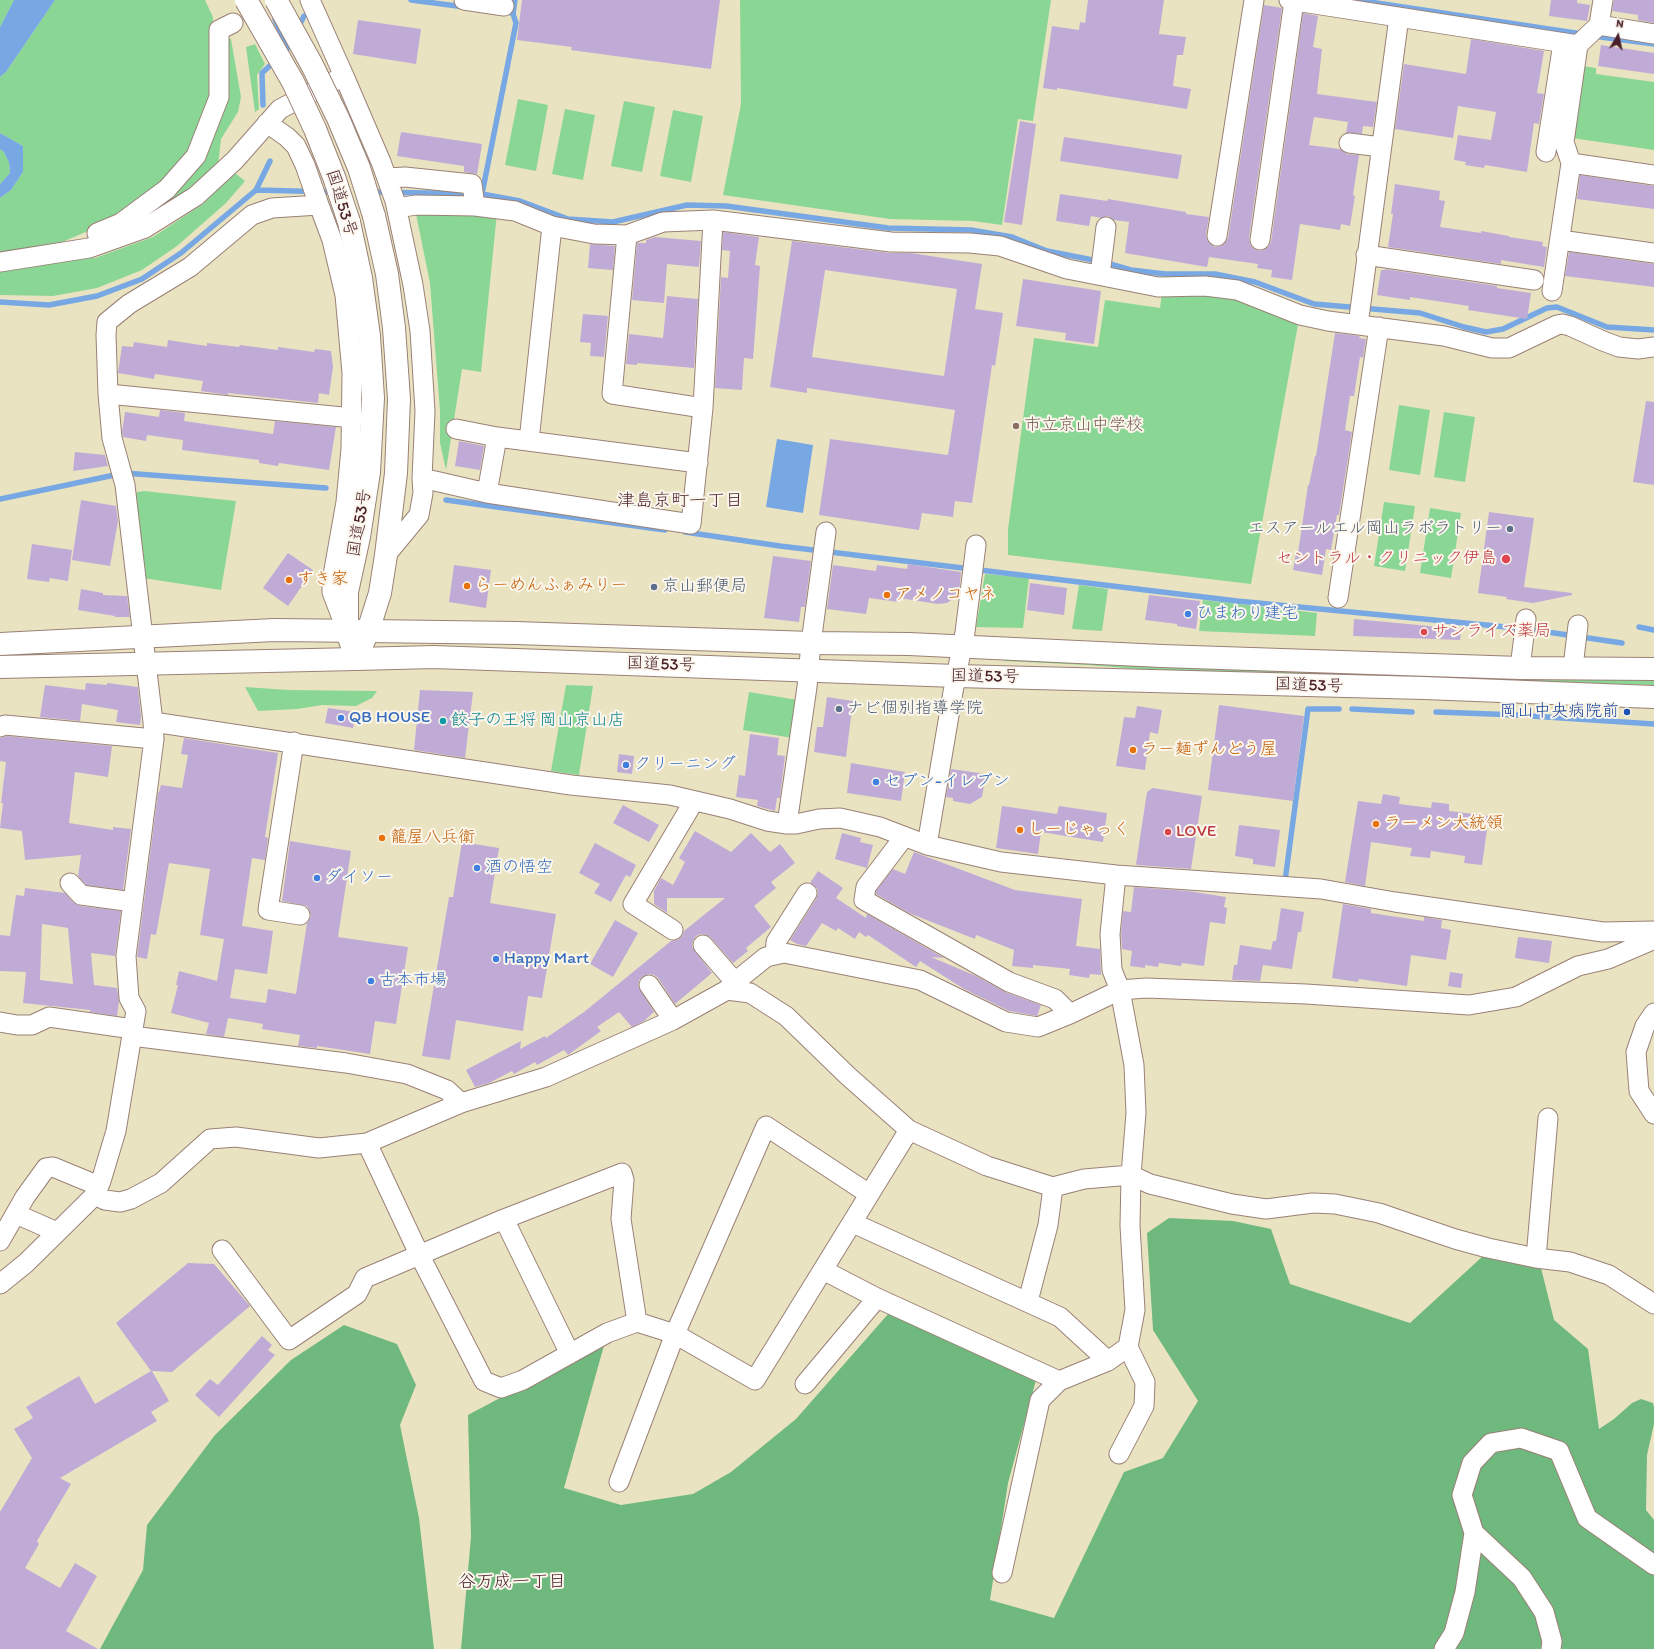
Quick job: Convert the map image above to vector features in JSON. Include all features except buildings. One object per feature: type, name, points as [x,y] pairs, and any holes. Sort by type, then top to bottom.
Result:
[{"type":"main road","name":"国道53号","points":[[246,0],[293,82],[315,129],[334,177],[349,222],[361,278],[369,336],[373,398],[369,472],[359,537],[347,592],[347,631],[356,659]]},
{"type":"main road","name":"国道53号","points":[[276,0],[312,65],[338,118],[359,168],[374,216],[387,274],[394,328],[399,399],[396,473],[380,593],[368,631],[356,659]]},
{"type":"main road","points":[[380,593],[392,616],[416,632]]},
{"type":"main road","name":"国道53号","points":[[0,644],[274,630],[516,633],[811,643],[908,644],[1162,656],[1520,668],[1573,667],[1654,669]]},
{"type":"main road","name":"国道53号","points":[[356,659],[434,657],[956,676],[1424,688],[1654,697]]},
{"type":"main road","points":[[0,668],[147,663],[356,659]]},
{"type":"street","points":[[310,0],[344,76],[392,193],[413,285],[420,331],[424,411],[423,493],[419,514],[386,555]]},
{"type":"street","points":[[464,0],[504,6]]},
{"type":"street","points":[[1218,236],[1254,0]]},
{"type":"street","points":[[1260,240],[1292,0],[1399,17],[1583,37],[1654,34]]},
{"type":"street","points":[[1546,152],[1583,37],[1603,0]]},
{"type":"street","points":[[1358,323],[1399,17]]},
{"type":"street","points":[[89,248],[90,236],[121,223],[167,189],[196,156],[219,97],[219,30],[234,23]]},
{"type":"street","points":[[1552,291],[1571,163],[1564,142],[1583,37]]},
{"type":"street","points":[[0,262],[89,248],[145,228],[196,196],[235,160],[280,109],[344,76]]},
{"type":"street","points":[[267,123],[296,146],[306,165],[332,240],[345,295],[352,374],[351,449],[346,502],[332,581],[332,592],[347,631]]},
{"type":"street","points":[[1349,143],[1381,147]]},
{"type":"street","points":[[1571,163],[1654,175]]},
{"type":"street","points":[[392,193],[405,177],[472,184],[474,199]]},
{"type":"street","points":[[392,193],[416,205],[474,199],[515,211],[552,226],[594,234],[627,235],[664,222],[713,220],[891,242],[970,243],[1000,246],[1067,269],[1101,267],[1158,287],[1205,286],[1237,290],[1300,315],[1328,321],[1358,323],[1380,328],[1444,336],[1492,348],[1509,348],[1556,325],[1562,324],[1570,326],[1603,342],[1638,349],[1654,348]]},
{"type":"street","points":[[0,1284],[26,1263],[97,1190],[116,1131],[136,1011],[129,998],[126,956],[153,730],[147,663],[122,472],[112,438],[108,394],[107,322],[129,304],[190,267],[252,215],[316,196]]},
{"type":"street","points":[[422,478],[487,493],[691,524],[703,408],[713,220]]},
{"type":"street","points":[[529,441],[552,226]]},
{"type":"street","points":[[1101,267],[1106,227]]},
{"type":"street","points":[[627,235],[612,394],[703,408]]},
{"type":"street","points":[[1560,240],[1654,253]]},
{"type":"street","points":[[1366,255],[1534,280]]},
{"type":"street","points":[[1338,598],[1380,328]]},
{"type":"street","points":[[108,394],[352,418]]},
{"type":"street","points":[[456,429],[497,437],[698,463]]},
{"type":"street","points":[[487,493],[497,437]]},
{"type":"street","points":[[786,824],[809,670],[811,643],[824,545]]},
{"type":"street","points":[[927,845],[962,646],[975,560]]},
{"type":"street","points":[[1520,668],[1526,626]]},
{"type":"street","points":[[1573,667],[1577,632]]},
{"type":"street","points":[[0,727],[5,725],[153,730],[294,742],[571,785],[670,796],[730,809],[767,821],[786,824],[796,824],[819,819],[840,818],[880,827],[927,845],[1002,862],[1116,875],[1321,889],[1396,902],[1603,932],[1654,931]]},
{"type":"street","points":[[294,742],[268,910],[300,915]]},
{"type":"street","points":[[673,930],[633,904],[694,801]]},
{"type":"street","points":[[904,837],[866,887],[864,900],[1009,982],[1055,999],[1070,1014]]},
{"type":"street","points":[[1116,875],[1110,934],[1112,970],[1120,990],[1134,1065],[1136,1113],[1131,1175],[1130,1226],[1135,1310],[1128,1346],[1145,1382],[1144,1406],[1119,1454]]},
{"type":"street","points":[[70,882],[81,895],[133,902]]},
{"type":"street","points":[[775,955],[776,942],[807,893]]},
{"type":"street","points":[[0,1241],[25,1197],[46,1168],[53,1167],[97,1190],[105,1200],[120,1202],[131,1199],[161,1183],[210,1139],[236,1137],[319,1148],[367,1143],[461,1103],[546,1078],[674,1020],[731,986],[766,957],[784,953],[920,980],[1006,1022],[1038,1027],[1070,1014],[1120,990],[1146,988],[1306,994],[1469,1004],[1516,997],[1578,966],[1608,959],[1650,941],[1654,935]]},
{"type":"street","points":[[703,945],[731,986],[750,993],[786,1016],[848,1076],[910,1130],[986,1166],[1053,1187],[1084,1179],[1131,1175],[1157,1185],[1232,1204],[1266,1210],[1313,1203],[1335,1204],[1378,1213],[1488,1248],[1536,1258],[1570,1262],[1609,1275],[1654,1304]]},
{"type":"street","points":[[649,985],[674,1020]]},
{"type":"street","points":[[1654,1013],[1645,1026],[1636,1052],[1639,1091],[1654,1114]]},
{"type":"street","points":[[0,1022],[17,1025],[32,1025],[49,1017],[133,1032],[346,1062],[407,1074],[447,1090],[461,1103]]},
{"type":"street","points":[[1536,1258],[1548,1118]]},
{"type":"street","points":[[619,1482],[675,1334],[766,1126],[869,1194]]},
{"type":"street","points":[[367,1143],[419,1254],[484,1381],[501,1388],[523,1380],[607,1333],[637,1322],[675,1334],[754,1380],[910,1130]]},
{"type":"street","points":[[222,1250],[289,1340],[357,1294],[365,1278],[504,1219],[622,1173],[624,1180],[621,1219],[637,1322]]},
{"type":"street","points":[[1028,1301],[1048,1225],[1053,1187]]},
{"type":"street","points":[[16,1214],[57,1232]]},
{"type":"street","points":[[504,1219],[570,1354]]},
{"type":"street","points":[[853,1223],[1028,1301],[1060,1317],[1108,1361]]},
{"type":"street","points":[[823,1270],[876,1298],[1059,1381]]},
{"type":"street","points":[[805,1384],[876,1298]]},
{"type":"street","points":[[1002,1573],[1040,1400],[1059,1381],[1108,1361],[1128,1346]]},
{"type":"street","points":[[1444,1649],[1454,1633],[1465,1592],[1474,1534],[1462,1495],[1472,1463],[1491,1442],[1521,1438],[1559,1451],[1587,1518],[1654,1565]]},
{"type":"street","points":[[1474,1534],[1522,1578],[1544,1612],[1552,1641],[1551,1649]]},
{"type":"green space","points":[[0,0],[14,0],[0,27]]},
{"type":"green space","points":[[55,0],[205,0],[213,17],[212,96],[188,153],[161,184],[116,219],[46,249],[0,256],[0,198],[11,190],[23,172],[23,146],[0,133],[0,77],[6,72]]},
{"type":"green space","points":[[740,0],[1051,0],[1033,121],[1018,119],[1002,225],[973,221],[890,219],[723,195],[741,104]]},
{"type":"green space","points":[[226,37],[231,39],[241,97],[238,112],[221,139],[218,165],[170,203],[136,224],[200,161]]},
{"type":"green space","points":[[255,44],[265,64],[257,75],[259,109],[255,112],[246,47]]},
{"type":"green space","points":[[1582,66],[1596,68],[1596,74],[1654,82],[1654,150],[1572,138]]},
{"type":"green space","points":[[518,99],[548,105],[536,171],[505,165]]},
{"type":"green space","points":[[624,101],[655,107],[642,172],[611,166]]},
{"type":"green space","points":[[565,109],[595,115],[583,180],[552,174]]},
{"type":"green space","points":[[673,110],[703,116],[691,182],[660,176]]},
{"type":"green space","points":[[0,149],[4,152],[9,163],[10,173],[0,184]]},
{"type":"green space","points":[[235,173],[245,181],[226,203],[177,246],[142,270],[97,288],[53,296],[0,295],[0,267],[63,259],[95,258],[153,237],[203,204]]},
{"type":"green space","points":[[415,209],[497,213],[481,372],[462,369],[446,470],[440,443],[440,411],[430,283]]},
{"type":"green space","points":[[1162,292],[1237,294],[1299,319],[1251,584],[1008,555],[1008,529],[1034,338],[1098,347],[1105,300],[1160,308]]},
{"type":"green space","points":[[1399,405],[1430,410],[1420,475],[1389,470]]},
{"type":"green space","points":[[1444,412],[1475,417],[1465,482],[1434,477]]},
{"type":"green space","points":[[144,491],[236,501],[221,590],[143,578],[132,493]]},
{"type":"green space","points":[[1384,502],[1415,506],[1405,571],[1374,566]]},
{"type":"green space","points":[[1430,508],[1461,513],[1451,578],[1420,573]]},
{"type":"green space","points":[[985,574],[1029,578],[1023,628],[976,627]]},
{"type":"green space","points":[[1079,585],[1108,589],[1102,631],[1072,629]]},
{"type":"green space","points":[[1203,600],[1317,613],[1315,636],[1199,631]]},
{"type":"green space","points":[[1004,659],[1654,681],[1654,685],[1138,669],[1004,661]]},
{"type":"green space","points":[[566,685],[593,686],[579,775],[551,771]]},
{"type":"green space","points":[[245,687],[289,690],[377,691],[372,698],[356,706],[322,705],[297,709],[258,711]]},
{"type":"green space","points":[[749,692],[798,700],[793,738],[743,730]]},
{"type":"green space","points":[[1169,1218],[1233,1221],[1271,1229],[1290,1284],[1410,1323],[1483,1256],[1541,1268],[1554,1320],[1588,1349],[1599,1429],[1614,1419],[1632,1403],[1641,1399],[1653,1403],[1654,1424],[1647,1455],[1646,1510],[1654,1520],[1654,1649],[461,1649],[471,1537],[468,1415],[605,1342],[564,1488],[621,1505],[693,1494],[731,1472],[796,1419],[889,1313],[1036,1380],[1008,1483],[990,1600],[1054,1618],[1124,1472],[1163,1458],[1198,1401],[1153,1330],[1147,1233]]},
{"type":"green space","points":[[344,1325],[397,1344],[416,1385],[400,1425],[419,1518],[434,1649],[100,1649],[143,1570],[147,1525],[215,1435],[291,1360]]},
{"type":"water","points":[[14,0],[55,0],[6,72],[0,77],[0,27]]},
{"type":"water","points":[[0,133],[23,146],[23,172],[11,190],[0,198],[0,184],[10,173],[9,163],[4,152],[0,149]]},
{"type":"water","points":[[777,439],[813,445],[803,513],[766,507]]},
{"type":"waterway","points":[[411,0],[465,7]]},
{"type":"waterway","points":[[511,13],[513,14],[515,0]]},
{"type":"waterway","points":[[1357,0],[1582,34]]},
{"type":"waterway","points":[[482,194],[516,23],[513,14]]},
{"type":"waterway","points":[[298,28],[304,16]]},
{"type":"waterway","points":[[275,19],[287,49]]},
{"type":"waterway","points":[[1593,36],[1654,44]]},
{"type":"waterway","points":[[263,105],[262,73],[275,61]]},
{"type":"waterway","points":[[0,302],[49,305],[97,296],[142,279],[181,253],[256,190],[270,161]]},
{"type":"waterway","points":[[256,190],[333,192]]},
{"type":"waterway","points":[[372,192],[482,194],[520,201],[568,219],[613,222],[687,205],[726,206],[888,228],[971,230],[1012,237],[1047,251],[1103,262],[1131,270],[1165,274],[1215,274],[1255,282],[1314,304],[1420,313],[1464,327],[1486,332],[1503,329],[1547,308],[1557,307],[1607,327],[1654,330]]},
{"type":"waterway","points":[[0,499],[124,473],[326,488]]},
{"type":"waterway","points":[[446,500],[665,530]]},
{"type":"waterway","points":[[685,532],[780,546],[1237,601],[1527,629],[1622,643]]},
{"type":"waterway","points":[[1639,627],[1654,630]]},
{"type":"waterway","points":[[1285,881],[1308,709],[1339,709]]},
{"type":"waterway","points":[[1352,709],[1412,712]]},
{"type":"waterway","points":[[1436,712],[1518,715]]},
{"type":"waterway","points":[[1531,716],[1654,724]]},
{"type":"place","name":"市立京山中学校","points":[[1016,426]]},
{"type":"place","name":"エスアールエル岡山ラボラトリー","points":[[1510,529]]},
{"type":"place","name":"セントラル・クリニック伊島","points":[[1506,559]]},
{"type":"place","name":"すき家","points":[[289,580]]},
{"type":"place","name":"らーめんふぁみりー","points":[[467,586]]},
{"type":"place","name":"京山郵便局","points":[[654,587]]},
{"type":"place","name":"アメノコヤネ","points":[[887,595]]},
{"type":"place","name":"ひまわり建宅","points":[[1188,614]]},
{"type":"place","name":"サンライズ薬局","points":[[1424,632]]},
{"type":"place","name":"ナビ個別指導学院","points":[[839,709]]},
{"type":"place","name":"岡山中央病院前","points":[[1627,712]]},
{"type":"place","name":"QB HOUSE","points":[[341,718]]},
{"type":"place","name":"餃子の王将 岡山京山店","points":[[443,721]]},
{"type":"place","name":"ラー麺ずんどう屋","points":[[1133,750]]},
{"type":"place","name":"クリーニング","points":[[626,765]]},
{"type":"place","name":"セブン-イレブン","points":[[876,782]]},
{"type":"place","name":"ラーメン大統領","points":[[1376,824]]},
{"type":"place","name":"しーじゃっく","points":[[1020,830]]},
{"type":"place","name":"LOVE","points":[[1168,832]]},
{"type":"place","name":"籠屋八兵衛","points":[[382,838]]},
{"type":"place","name":"酒の悟空","points":[[477,868]]},
{"type":"place","name":"ダイソー","points":[[317,878]]},
{"type":"place","name":"Happy Mart","points":[[496,959]]},
{"type":"place","name":"古本市場","points":[[371,981]]},
{"type":"district","name":"津島京町一丁目","points":[[680,501]]},
{"type":"district","name":"谷万成一丁目","points":[[512,1582]]}]
